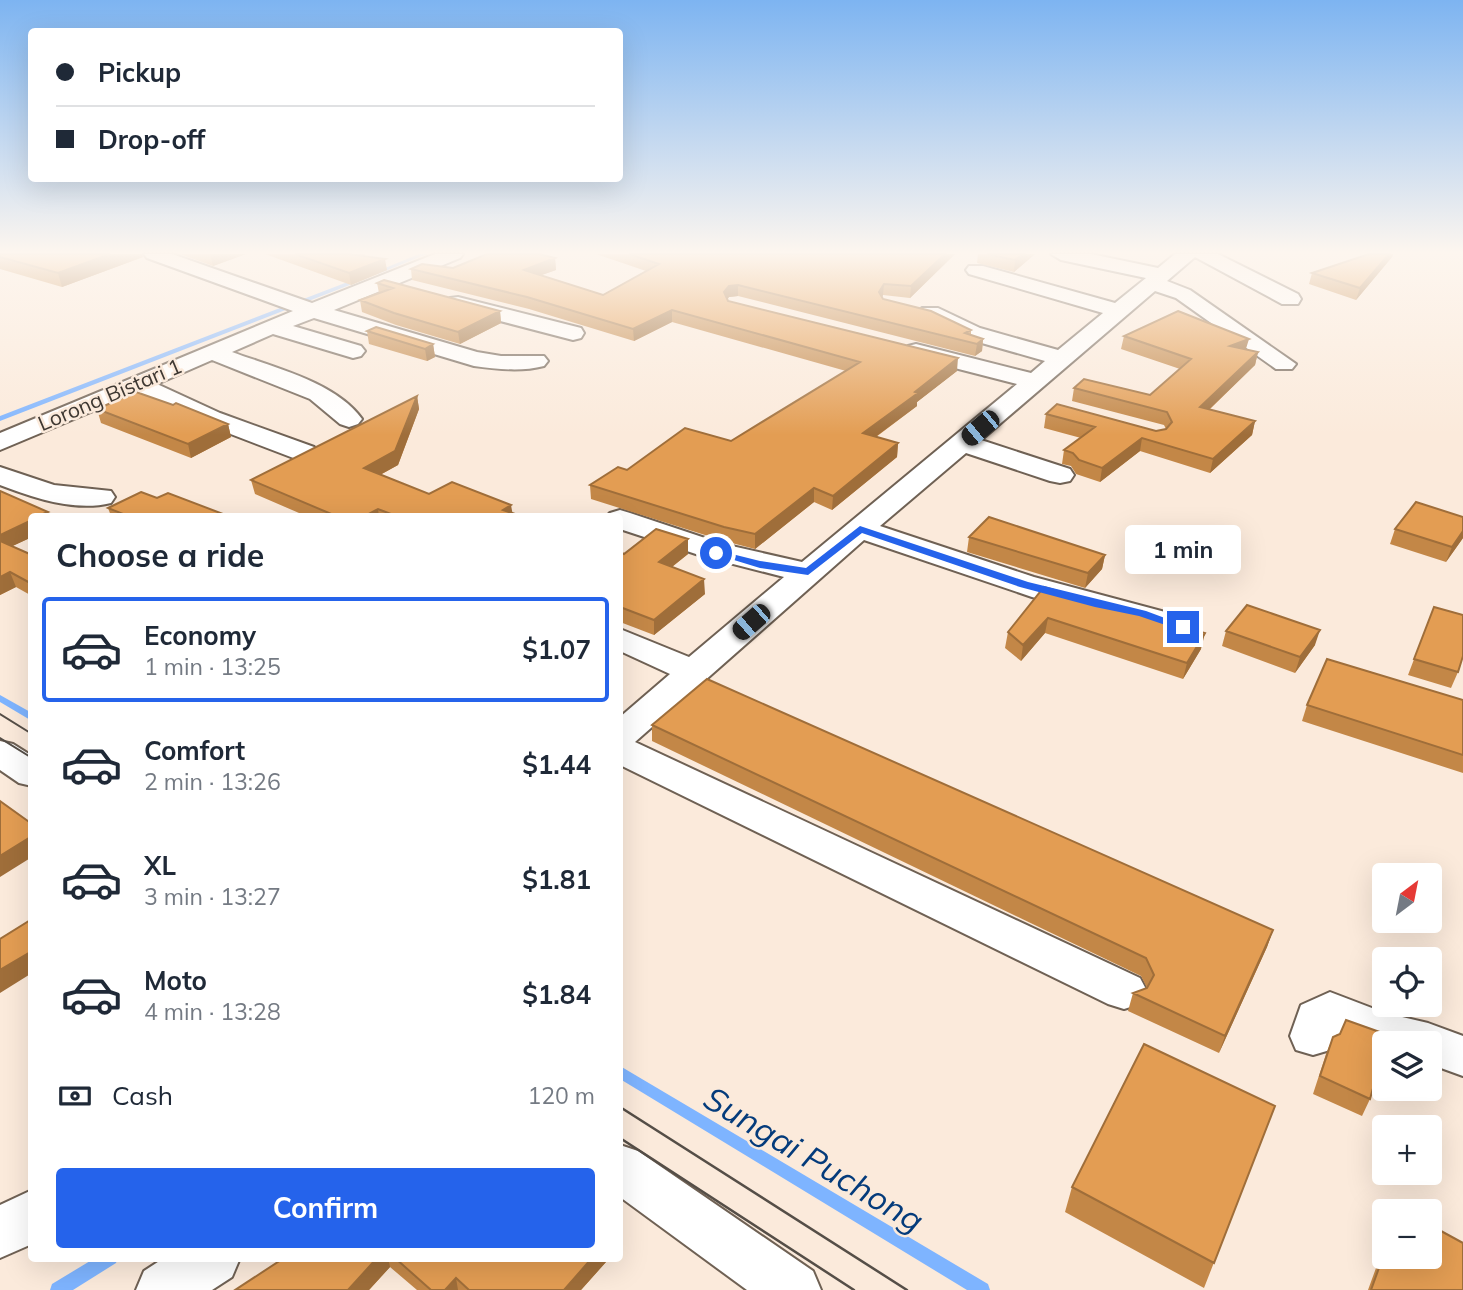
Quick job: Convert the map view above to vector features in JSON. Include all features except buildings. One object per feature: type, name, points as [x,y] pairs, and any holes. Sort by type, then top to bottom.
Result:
[{"type":"street","name":"Lorong Bistari 1","points":[[0,442],[272,327],[290,314]]},
{"type":"street","points":[[328,314],[474,359],[508,363],[536,361]]},
{"type":"street","points":[[502,314],[573,333]]},
{"type":"street","points":[[933,314],[972,333],[1063,359]]},
{"type":"street","points":[[623,733],[808,572],[962,443],[1031,394],[1063,359],[1116,314]]},
{"type":"street","points":[[1212,314],[1284,364]]},
{"type":"street","points":[[272,327],[353,351]]},
{"type":"street","points":[[893,345],[1031,394]]},
{"type":"street","points":[[212,352],[319,394],[349,419]]},
{"type":"street","points":[[137,384],[211,418],[305,453]]},
{"type":"street","points":[[962,443],[1060,475]]},
{"type":"street","points":[[0,475],[44,493],[75,499],[101,496]]},
{"type":"street","points":[[623,520],[716,553],[808,572]]},
{"type":"street","points":[[860,529],[1024,585],[1142,613],[1183,627]]},
{"type":"street","points":[[623,640],[694,672]]},
{"type":"street","points":[[623,751],[1124,991]]},
{"type":"street","points":[[1313,1036],[1317,1018],[1330,1011],[1380,1031]]},
{"type":"street","points":[[1442,1048],[1463,1056]]},
{"type":"street","points":[[623,1170],[793,1290]]},
{"type":"street","points":[[0,1233],[28,1217]]},
{"type":"street","points":[[164,1290],[207,1262]]},
{"type":"waterway","points":[[0,419],[270,314]]},
{"type":"waterway","points":[[0,698],[28,716]]},
{"type":"waterway","name":"Sungai Puchong","points":[[623,1074],[982,1290]]},
{"type":"waterway","name":"Sungai Puchong","points":[[58,1290],[104,1262]]},
{"type":"tram line","points":[[0,714],[28,732]]},
{"type":"tram line","points":[[0,738],[28,756]]},
{"type":"tram line","points":[[623,1109],[907,1290]]},
{"type":"tram line","points":[[623,1140],[854,1290]]},
{"type":"route","points":[[716,553],[808,572],[860,529],[1024,585],[1142,613],[1183,627]]}]
